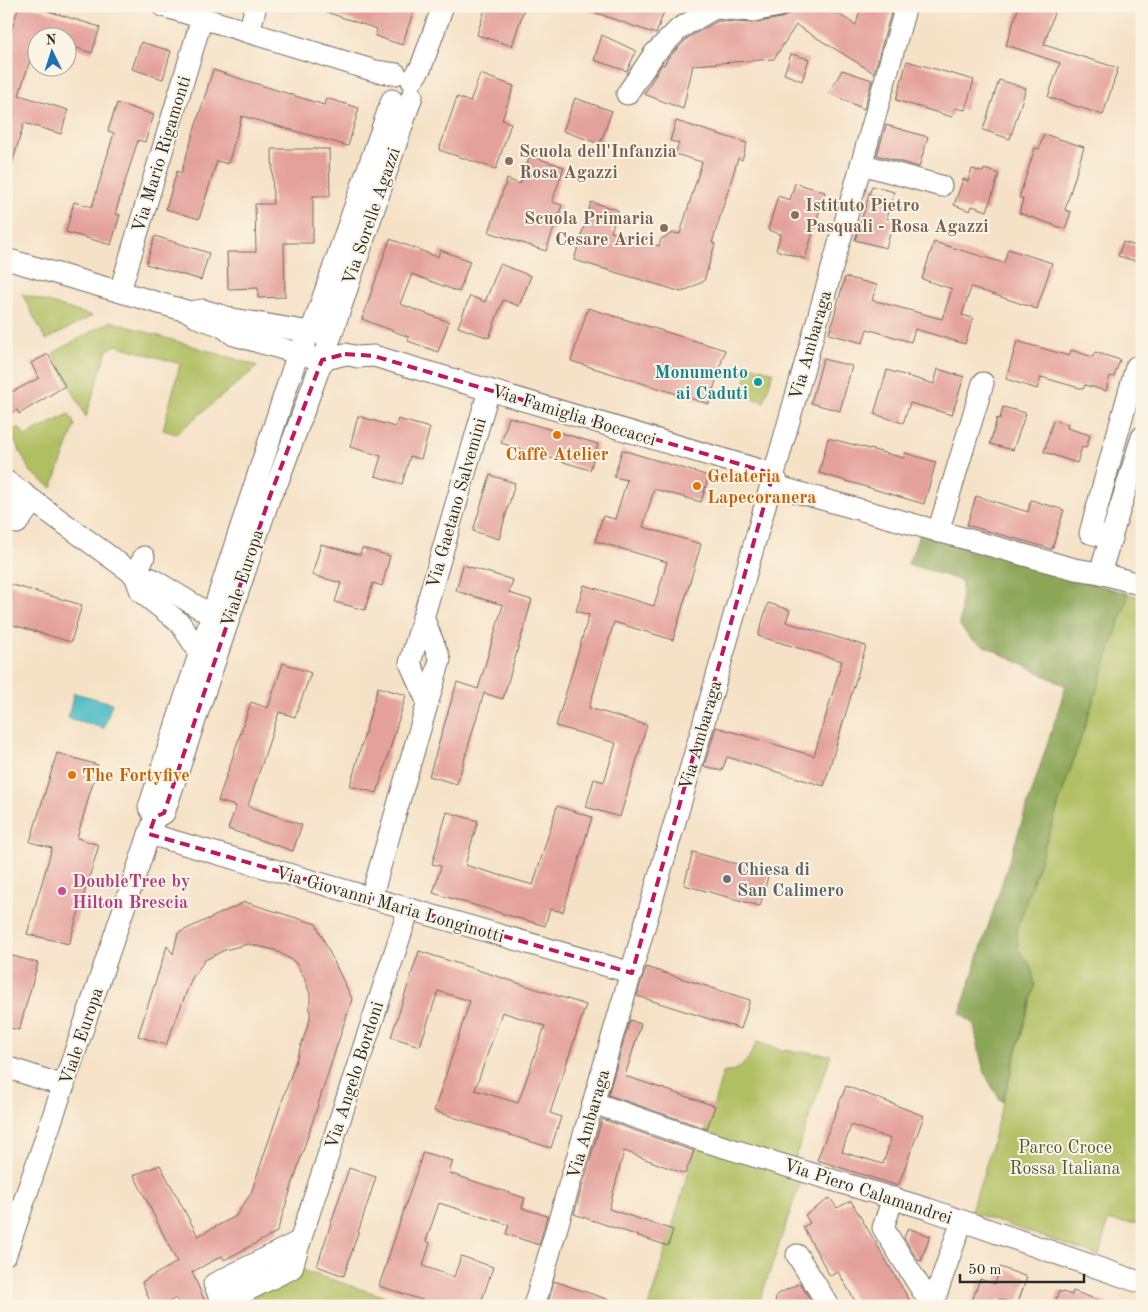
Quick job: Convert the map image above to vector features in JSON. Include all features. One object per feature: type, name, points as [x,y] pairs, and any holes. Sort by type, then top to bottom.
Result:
[{"type":"street","points":[[163,6],[375,71],[400,89]]},
{"type":"street","points":[[249,32],[256,6]]},
{"type":"street","name":"Via Sorelle Agazzi","points":[[321,334],[400,89],[421,68],[443,6]]},
{"type":"street","points":[[627,94],[654,54],[680,28],[715,7],[753,10],[780,6]]},
{"type":"street","name":"Via Ambaraga","points":[[534,1306],[632,973],[906,6]]},
{"type":"street","name":"Via Mario Rigamonti","points":[[120,290],[202,18]]},
{"type":"street","points":[[861,164],[942,186]]},
{"type":"street","name":"Via Famiglia Boccacci","points":[[6,260],[120,290],[190,312],[196,317],[222,326],[234,334],[322,360],[345,354],[358,357],[374,356],[489,390],[512,389],[773,474]]},
{"type":"street","name":"Via Famiglia Boccacci","points":[[190,312],[203,310],[233,319],[321,334],[362,345],[374,356]]},
{"type":"street","name":"Viale Europa","points":[[152,826],[149,807],[298,353],[321,334]]},
{"type":"street","name":"Viale Europa","points":[[6,1254],[152,826],[164,814],[270,496],[278,481],[322,360],[321,334]]},
{"type":"street","points":[[1112,539],[1090,533],[1136,367]]},
{"type":"street","points":[[938,532],[983,383]]},
{"type":"street","name":"Via Gaetano Salvemini","points":[[371,898],[428,700],[410,662],[489,390]]},
{"type":"street","points":[[1121,421],[1142,428]]},
{"type":"street","points":[[1100,573],[1142,437]]},
{"type":"street","points":[[773,474],[780,487],[938,532],[1142,585]]},
{"type":"street","points":[[12,517],[21,491],[139,566],[152,579],[212,615],[216,620],[217,632],[201,679],[204,693]]},
{"type":"street","points":[[139,566],[141,592],[180,623],[199,652]]},
{"type":"street","name":"Via Giovanni Maria Longinotti","points":[[152,826],[371,898],[632,973]]},
{"type":"street","name":"Via Angelo Bordoni","points":[[230,1306],[232,1298],[292,1268],[409,909]]},
{"type":"street","points":[[6,1067],[64,1086]]},
{"type":"street","name":"Via Piero Calamandrei","points":[[594,1103],[701,1140],[893,1198],[1142,1283]]},
{"type":"street","points":[[893,1198],[883,1228],[932,1306]]},
{"type":"street","points":[[932,1306],[962,1221]]},
{"type":"street","points":[[224,1306],[214,1284],[300,1241]]},
{"type":"street","points":[[797,1255],[829,1306]]},
{"type":"highlighted area","points":[[345,354],[374,356],[773,474],[632,973],[149,834],[155,817],[164,813],[270,496],[322,360]]},
{"type":"green space","points":[[22,294],[92,316],[46,340]]},
{"type":"green space","points":[[110,321],[258,366],[176,434],[163,430],[180,364],[116,345],[107,350],[86,417],[53,353]]},
{"type":"green space","points":[[750,365],[773,372],[764,402],[740,395]]},
{"type":"green space","points":[[69,414],[75,425],[52,488],[30,471],[10,432],[19,427],[25,436]]},
{"type":"green space","points":[[920,533],[1129,594],[1017,929],[1018,949],[1031,966],[1035,985],[1002,1102],[986,1075],[980,1057],[974,1025],[960,1013],[1066,686],[971,639],[960,626],[962,581],[908,564]]},
{"type":"green space","name":"Parco Croce Rossa Italiana","points":[[1129,594],[1142,598],[1142,1224],[1108,1221],[1099,1256],[970,1212],[983,1176],[1035,985],[1031,966],[1018,949],[1017,929]]},
{"type":"green space","points":[[757,1042],[781,1050],[831,1055],[794,1161],[704,1137],[723,1073],[736,1069],[745,1063]]},
{"type":"green space","points":[[697,1143],[803,1175],[758,1306],[649,1306]]},
{"type":"green space","points":[[302,1270],[404,1303],[403,1306],[244,1306],[249,1298]]},
{"type":"water","points":[[74,693],[112,703],[104,728],[68,718]]},
{"type":"building","points":[[19,6],[31,6],[100,27],[92,53],[78,48],[78,28],[28,28],[28,66],[19,95],[68,110],[61,134],[24,123],[10,171],[6,170],[6,47]]},
{"type":"building","points":[[318,6],[403,6],[414,10],[402,45],[375,36],[377,29],[317,9]]},
{"type":"building","points":[[486,6],[525,6],[512,46],[477,35]]},
{"type":"building","points":[[582,6],[666,6],[656,34],[582,8]]},
{"type":"building","points":[[791,6],[826,6],[856,25],[861,6],[893,6],[874,73],[796,25],[774,59],[693,65],[683,109],[644,94],[662,64],[664,65],[668,58],[688,38],[718,21],[752,23],[781,18],[788,15]]},
{"type":"building","points":[[1019,6],[1056,6],[1044,45],[1118,68],[1103,115],[1048,97],[1060,63],[1006,45]]},
{"type":"building","points":[[602,35],[636,51],[627,71],[594,60]]},
{"type":"building","points":[[141,42],[171,51],[163,79],[132,69]]},
{"type":"building","points":[[791,54],[809,59],[802,81],[784,74]]},
{"type":"building","points":[[907,61],[974,80],[965,110],[955,108],[952,117],[896,100]]},
{"type":"building","points":[[213,70],[324,105],[326,98],[359,108],[348,146],[242,116],[228,164],[217,161],[199,219],[166,209],[177,171],[181,173]]},
{"type":"building","points":[[842,70],[872,80],[864,109],[829,93]]},
{"type":"building","points":[[480,74],[514,86],[502,120],[511,123],[496,169],[439,150],[457,97],[470,102]]},
{"type":"building","points":[[999,80],[1026,88],[1010,139],[983,130]]},
{"type":"building","points":[[575,98],[612,111],[600,144],[563,131]]},
{"type":"building","points":[[117,103],[154,115],[145,142],[138,140],[115,214],[120,215],[111,245],[66,232],[74,202],[92,207],[114,133],[108,131]]},
{"type":"building","points":[[676,121],[747,143],[742,160],[738,158],[712,243],[715,244],[704,281],[682,292],[574,260],[591,202],[618,210],[611,232],[659,246],[661,239],[673,233],[680,234],[702,162],[675,154],[679,143],[670,141]]},
{"type":"building","points":[[886,125],[928,137],[919,167],[877,155]]},
{"type":"building","points":[[1044,134],[1084,147],[1065,210],[1071,212],[1065,229],[1019,213],[1023,199],[1019,198],[1035,148],[1039,149]]},
{"type":"building","points":[[272,149],[329,149],[330,196],[313,196],[313,243],[284,243],[285,297],[258,298],[258,288],[228,289],[227,252],[256,252],[255,204],[273,204]]},
{"type":"building","points":[[530,156],[564,167],[552,202],[562,205],[546,251],[489,232],[507,179],[520,184]]},
{"type":"building","points":[[972,169],[983,172],[984,169],[999,174],[987,211],[972,206],[970,211],[954,205],[963,179],[968,181]]},
{"type":"building","name":"Istituto Pietro Pasquali - Rosa Agazzi","points":[[795,183],[825,192],[805,259],[776,250],[781,234],[768,230],[778,196],[790,200]]},
{"type":"building","points":[[872,186],[894,192],[886,218],[894,220],[886,248],[855,240]]},
{"type":"building","points":[[155,236],[209,253],[201,280],[146,264]]},
{"type":"building","points":[[390,239],[438,257],[440,250],[470,261],[459,292],[412,274],[400,304],[449,322],[438,352],[408,341],[409,337],[362,319]]},
{"type":"building","points":[[934,242],[1004,263],[1008,249],[1052,263],[1037,309],[971,287],[962,315],[973,318],[965,344],[915,329],[911,342],[867,329],[863,343],[829,334],[845,277],[877,285],[872,300],[942,319],[952,289],[922,279]]},
{"type":"building","points":[[1123,242],[1142,248],[1139,262],[1118,256]]},
{"type":"building","points":[[500,264],[531,276],[519,306],[503,300],[489,338],[458,327],[470,296],[485,302]]},
{"type":"building","points":[[588,308],[725,350],[709,404],[571,361]]},
{"type":"building","points":[[1017,341],[1069,356],[1071,350],[1093,357],[1095,352],[1120,360],[1114,377],[1110,376],[1106,391],[1085,385],[1083,389],[1041,377],[1037,389],[1006,379]]},
{"type":"building","points":[[48,354],[65,386],[19,414],[17,410],[6,415],[6,395],[39,378],[31,363]]},
{"type":"building","points":[[823,359],[852,366],[840,411],[811,403]]},
{"type":"building","points":[[938,369],[964,377],[952,415],[910,403],[903,423],[874,414],[887,370],[934,384]]},
{"type":"building","points":[[1003,407],[1026,413],[1013,450],[990,444],[997,418],[1000,419]]},
{"type":"building","points":[[358,416],[395,427],[398,419],[430,428],[421,459],[410,456],[402,484],[375,476],[381,456],[350,447]]},
{"type":"building","points":[[509,417],[598,444],[590,470],[501,443]]},
{"type":"building","points":[[1053,420],[1068,424],[1067,428],[1090,435],[1086,448],[1082,447],[1077,463],[1044,452]]},
{"type":"building","points":[[828,438],[904,458],[905,453],[936,462],[924,504],[819,473]]},
{"type":"building","points":[[622,450],[709,476],[701,502],[654,489],[643,527],[701,544],[673,640],[614,622],[589,708],[647,725],[620,817],[586,807],[594,779],[604,782],[616,743],[556,726],[589,615],[576,611],[584,585],[654,606],[667,562],[595,541],[603,516],[615,519],[627,480],[614,477]]},
{"type":"building","points":[[490,475],[515,483],[499,539],[473,531]]},
{"type":"building","points":[[976,496],[1028,512],[1031,500],[1064,510],[1052,549],[967,525]]},
{"type":"building","points":[[321,544],[360,555],[362,548],[390,556],[382,586],[373,583],[365,610],[335,602],[341,583],[312,575]]},
{"type":"building","points":[[463,565],[513,580],[509,593],[532,600],[503,699],[484,693],[457,784],[429,776],[457,682],[478,689],[503,605],[456,591]]},
{"type":"building","points":[[6,583],[82,605],[71,642],[6,623]]},
{"type":"building","points":[[768,603],[790,610],[786,622],[866,646],[824,786],[727,757],[722,771],[704,766],[716,727],[814,756],[842,661],[758,636]]},
{"type":"building","points":[[283,663],[311,673],[295,717],[279,712],[248,806],[302,825],[293,851],[228,829],[236,806],[218,801],[251,702],[268,708]]},
{"type":"building","points":[[378,687],[406,695],[377,793],[350,786]]},
{"type":"building","name":"DoubleTree by Hilton Brescia","points":[[57,753],[98,765],[77,838],[99,845],[69,944],[27,934],[52,848],[30,842]]},
{"type":"building","points":[[557,806],[592,817],[563,912],[550,909],[545,926],[433,893],[441,866],[432,864],[447,812],[478,821],[465,865],[533,885]]},
{"type":"building","name":"Chiesa di San Calimero","points":[[693,852],[769,873],[760,906],[684,885]]},
{"type":"building","points":[[245,902],[316,924],[352,999],[277,1232],[224,1260],[222,1256],[192,1272],[207,1306],[180,1306],[176,1298],[161,1306],[152,1306],[142,1282],[177,1262],[134,1175],[160,1165],[198,1236],[236,1216],[251,1193],[310,1019],[310,994],[304,977],[295,962],[275,950],[248,944],[225,950],[205,960],[192,978],[166,1045],[138,1036],[167,946],[173,954],[178,933]]},
{"type":"building","points":[[419,951],[586,1005],[550,1113],[561,1117],[551,1148],[434,1111],[470,1001],[438,991],[420,1046],[391,1037]],"holes":[[[502,1012],[545,1026],[518,1103],[475,1090]]]},
{"type":"building","points":[[6,954],[38,963],[19,1030],[6,1027]]},
{"type":"building","points":[[646,967],[750,1000],[741,1029],[637,996]]},
{"type":"building","points":[[630,1020],[641,1024],[625,1076],[715,1106],[707,1129],[608,1095]]},
{"type":"building","points":[[846,1086],[924,1116],[898,1186],[817,1160]],"holes":[[[851,1125],[891,1139],[883,1164],[842,1152]]]},
{"type":"building","points":[[602,1119],[694,1151],[685,1174],[624,1151],[609,1209],[673,1230],[668,1246],[574,1214]]},
{"type":"building","points":[[423,1152],[453,1161],[449,1173],[525,1198],[522,1208],[547,1216],[539,1245],[506,1234],[509,1225],[439,1203],[426,1241],[430,1243],[423,1266],[454,1277],[461,1256],[493,1267],[480,1306],[440,1306],[379,1286]]},
{"type":"building","points":[[349,1168],[376,1177],[344,1276],[317,1266]]},
{"type":"building","points":[[830,1198],[837,1208],[851,1201],[913,1306],[858,1306],[838,1272],[830,1276],[803,1227],[810,1223],[805,1215]]},
{"type":"building","points":[[908,1228],[930,1236],[921,1261],[918,1260],[904,1238]]},
{"type":"building","points":[[1000,1267],[1027,1277],[1017,1305],[999,1299],[996,1306],[970,1306],[980,1279],[995,1284]]},
{"type":"building","points":[[554,1281],[618,1303],[617,1306],[547,1306]]},
{"type":"building","points":[[800,1283],[814,1306],[775,1306],[776,1295]]},
{"type":"building","points":[[1059,1291],[1072,1295],[1073,1291],[1109,1304],[1108,1306],[1054,1306]]},
{"type":"place","name":"Scuola dell'Infanzia Rosa Agazzi","points":[[509,161]]},
{"type":"place","name":"Istituto Pietro Pasquali - Rosa Agazzi","points":[[795,215]]},
{"type":"place","name":"Scuola Primaria Cesare Arici","points":[[664,228]]},
{"type":"place","name":"Monumento ai Caduti","points":[[758,382]]},
{"type":"place","name":"Caffè Atelier","points":[[557,435]]},
{"type":"place","name":"Gelateria Lapecoranera","points":[[697,486]]},
{"type":"place","name":"The Fortyfive","points":[[72,775]]},
{"type":"place","name":"Chiesa di San Calimero","points":[[727,879]]},
{"type":"place","name":"DoubleTree by Hilton Brescia","points":[[62,891]]}]
